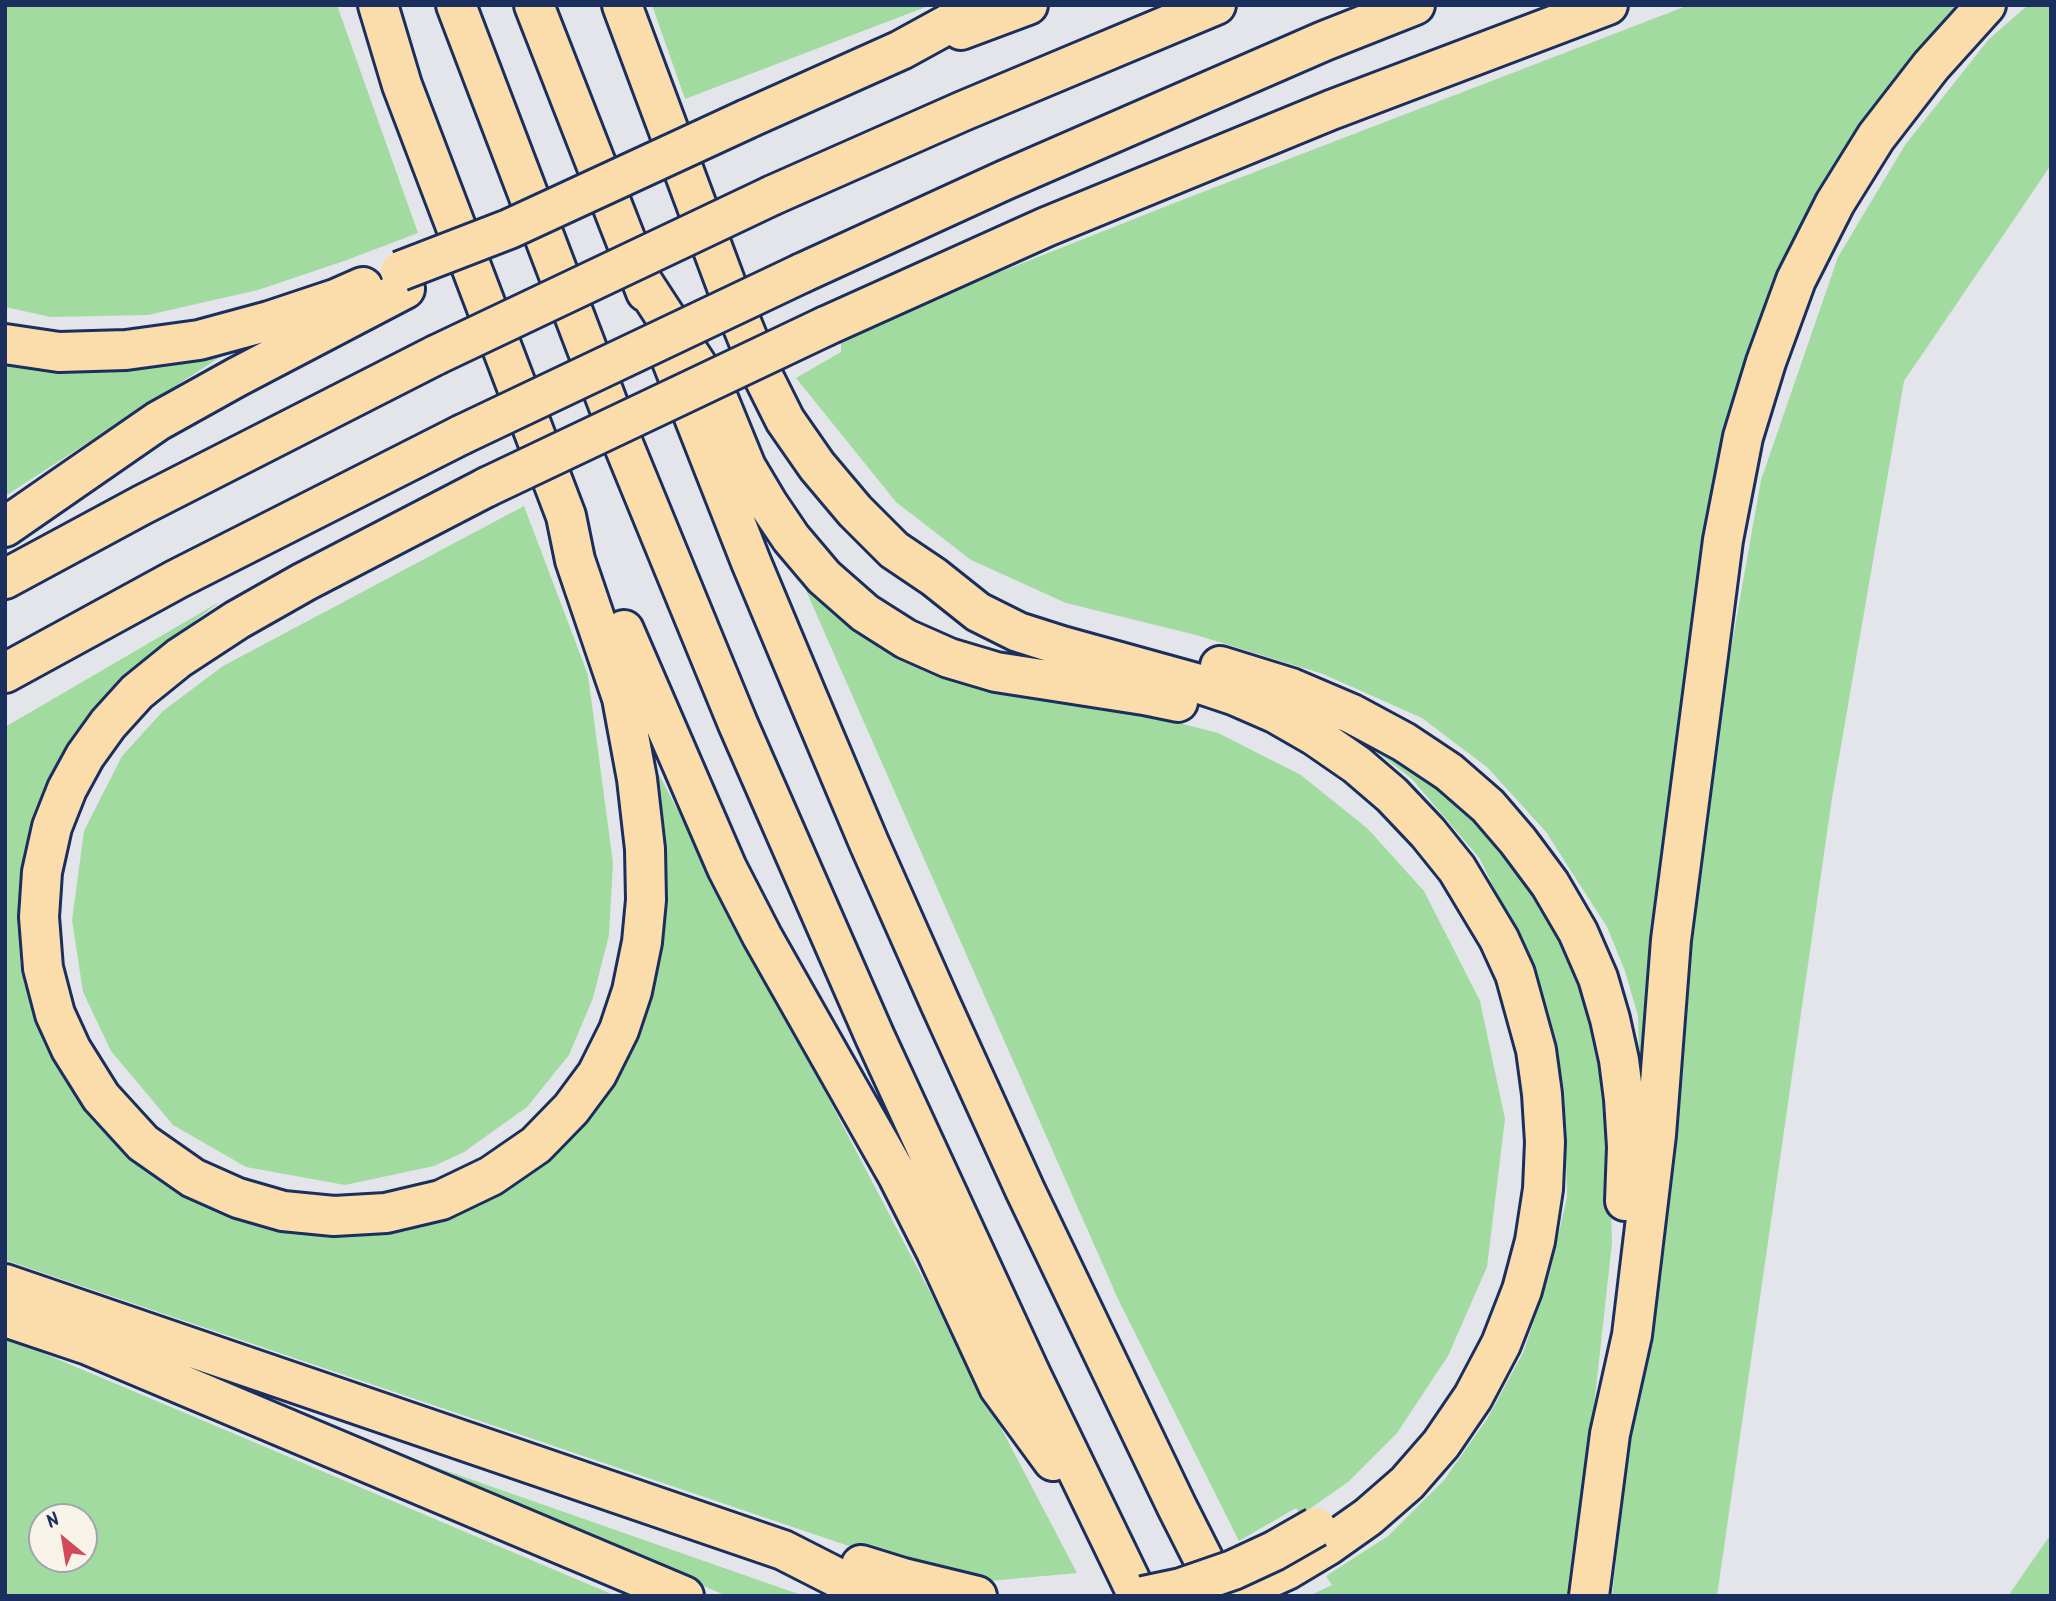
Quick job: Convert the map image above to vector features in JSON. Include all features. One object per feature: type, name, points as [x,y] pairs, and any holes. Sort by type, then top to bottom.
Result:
[{"type":"highway","points":[[360,5],[402,85]]},
{"type":"highway","points":[[378,5],[402,85],[566,516],[575,560],[622,698],[637,779],[645,849],[646,900],[642,942],[632,992],[618,1030],[590,1083],[571,1109],[536,1144],[491,1176],[441,1200],[386,1213],[334,1216],[283,1211],[238,1198],[193,1178],[143,1143],[101,1097],[71,1049],[55,1014],[43,968],[39,917],[42,872],[52,827],[67,789],[85,756],[108,723],[137,692],[179,658],[237,620],[304,582],[487,488],[826,326],[1046,227],[1294,125],[1608,5]]},
{"type":"highway","points":[[456,5],[624,446],[738,724],[875,1037],[1138,1596]]},
{"type":"highway","points":[[534,5],[751,562],[869,844],[1025,1190],[1222,1596]]},
{"type":"highway","points":[[622,5],[763,376],[785,420],[817,466],[855,511],[894,550],[978,612],[1018,632],[1236,696],[1275,713],[1357,765],[1392,795],[1428,832],[1457,869],[1499,939],[1515,974],[1536,1050],[1542,1094],[1545,1142],[1543,1189],[1535,1241],[1522,1290],[1501,1345],[1473,1397],[1441,1444],[1406,1483],[1368,1517],[1322,1536],[1274,1551],[1233,1570],[1181,1588],[1143,1596]]},
{"type":"highway","points":[[5,527],[158,421],[403,280],[901,50],[984,5]]},
{"type":"highway","points":[[901,50],[1028,5]]},
{"type":"highway","points":[[5,579],[154,499],[436,355],[772,195],[1216,5]]},
{"type":"highway","points":[[5,673],[177,579],[461,435],[802,273],[1031,169],[1324,41],[1415,5]]},
{"type":"highway","points":[[1609,1434],[1632,1335],[1656,1135],[1671,940],[1723,540],[1744,437],[1766,362],[1796,280],[1835,203],[1884,127],[1931,66],[1986,5]]},
{"type":"highway","points":[[5,344],[59,352],[126,350],[199,340],[403,280]]},
{"type":"highway","points":[[642,281],[717,396],[746,467],[768,504],[791,538],[824,577],[865,612],[906,639],[961,662],[996,672],[1188,704],[1225,716],[1262,733],[1312,763],[1377,814],[1438,884],[1478,949],[1504,1017],[1514,1056],[1520,1098],[1519,1186],[1512,1234],[1499,1286],[1480,1334],[1452,1385],[1420,1432],[1287,1570],[1229,1596]]},
{"type":"highway","points":[[566,516],[591,554],[727,868],[762,936],[898,1176],[999,1387],[1109,1539]]},
{"type":"highway","points":[[934,577],[1073,628],[1223,667],[1291,688],[1352,714],[1404,742],[1450,772],[1488,806],[1550,884],[1578,932],[1598,978],[1619,1060],[1627,1147],[1624,1241],[1612,1334],[1609,1434],[1589,1596]]},
{"type":"highway","points":[[5,1284],[783,1550],[836,1577],[889,1596]]},
{"type":"highway","points":[[5,1317],[88,1345],[684,1596]]},
{"type":"highway","points":[[783,1550],[842,1559],[903,1578],[977,1596]]},
{"type":"green space","points":[[5,5],[337,5],[418,233],[258,290],[148,315],[51,317],[5,307]]},
{"type":"green space","points":[[652,5],[931,5],[685,99]]},
{"type":"green space","points":[[1689,5],[1962,5],[1790,243],[1712,500],[1641,1140],[1638,1016],[1625,971],[1607,927],[1546,832],[1488,768],[1422,718],[1323,674],[1196,635],[1066,603],[971,560],[896,502],[796,378],[841,352],[841,335],[1182,200]]},
{"type":"green space","points":[[2028,5],[2051,5],[2051,165],[1904,381],[1832,798],[1717,1596],[1612,1596],[1693,864],[1761,480],[1838,257],[1905,145],[1989,39]]},
{"type":"green space","points":[[242,343],[5,496],[5,361]]},
{"type":"green space","points":[[524,506],[588,675],[613,863],[609,935],[593,998],[569,1055],[527,1107],[464,1152],[434,1166],[345,1185],[246,1167],[173,1125],[111,1051],[83,992],[72,920],[84,831],[122,756],[163,711],[223,666]]},
{"type":"green space","points":[[804,586],[852,628],[937,676],[1023,697],[1130,710],[1218,733],[1301,775],[1368,829],[1424,891],[1480,1001],[1505,1119],[1487,1267],[1448,1356],[1397,1433],[1348,1482],[1301,1515],[1296,1508],[1239,1541],[1118,1299]]},
{"type":"green space","points":[[221,601],[134,667],[84,725],[47,785],[27,853],[20,918],[20,963],[39,1023],[85,1107],[139,1167],[188,1195],[240,1219],[378,1232],[442,1216],[627,1051],[654,765],[1077,1573],[978,1582],[890,1560],[5,1260],[5,727]]},
{"type":"green space","points":[[1355,735],[1419,771],[1497,837],[1570,946],[1606,1043],[1612,1243],[1573,1596],[1309,1596],[1332,1585],[1326,1576],[1388,1536],[1444,1480],[1487,1419],[1523,1353],[1549,1276],[1567,1197],[1564,1090],[1535,973],[1480,859],[1412,779]]},
{"type":"green space","points":[[5,1337],[616,1596],[5,1596]]},
{"type":"green space","points":[[367,1443],[804,1596],[727,1596]]},
{"type":"green space","points":[[2051,1534],[2051,1596],[2008,1596]]}]
